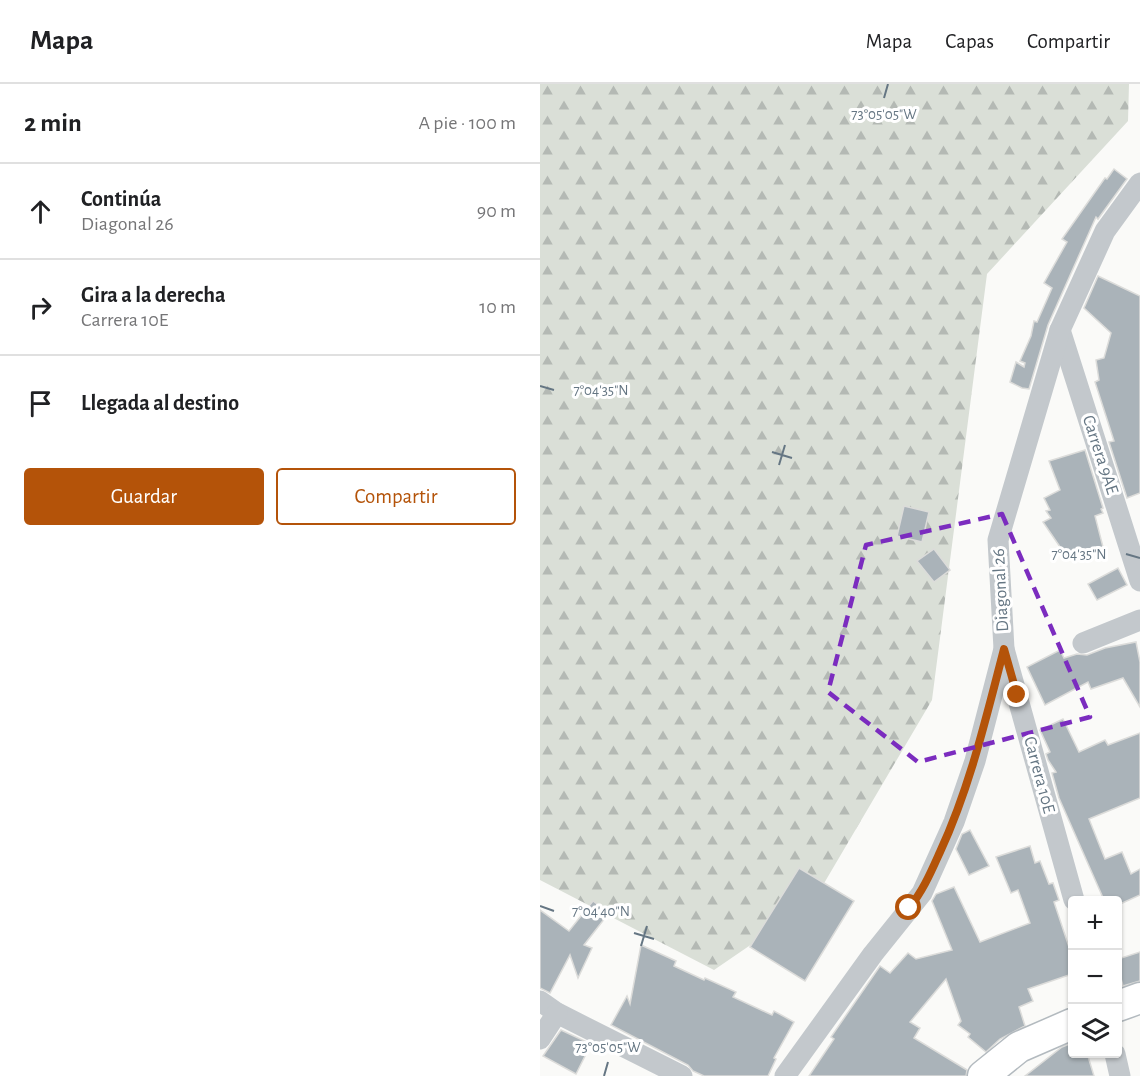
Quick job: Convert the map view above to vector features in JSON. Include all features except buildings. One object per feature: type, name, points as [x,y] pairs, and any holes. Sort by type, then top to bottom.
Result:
[{"type":"main road","points":[[1122,1005],[1140,998]]},
{"type":"main road","points":[[983,1076],[1019,1047],[1068,1026]]},
{"type":"street","name":"Diagonal 26","points":[[785,1076],[873,954],[922,893],[954,822],[972,771],[1004,649],[998,540],[1060,330],[1105,231],[1140,183]]},
{"type":"street","name":"Carrera 9AE","points":[[1060,330],[1140,581]]},
{"type":"street","points":[[1083,643],[1140,620]]},
{"type":"street","name":"Carrera 10E","points":[[1004,649],[1073,896]]},
{"type":"street","points":[[540,1039],[548,1007],[682,1076]]},
{"type":"street","points":[[1116,1058],[1120,1076]]},
{"type":"highlighted area","points":[[1002,514],[1090,717],[918,762],[828,692],[866,545]]},
{"type":"green space","points":[[540,84],[1129,84],[1128,121],[987,274],[932,700],[813,902],[714,970],[540,880]]},
{"type":"route","points":[[909,908],[922,893],[954,822],[975,761],[1004,649],[1017,695]]}]
